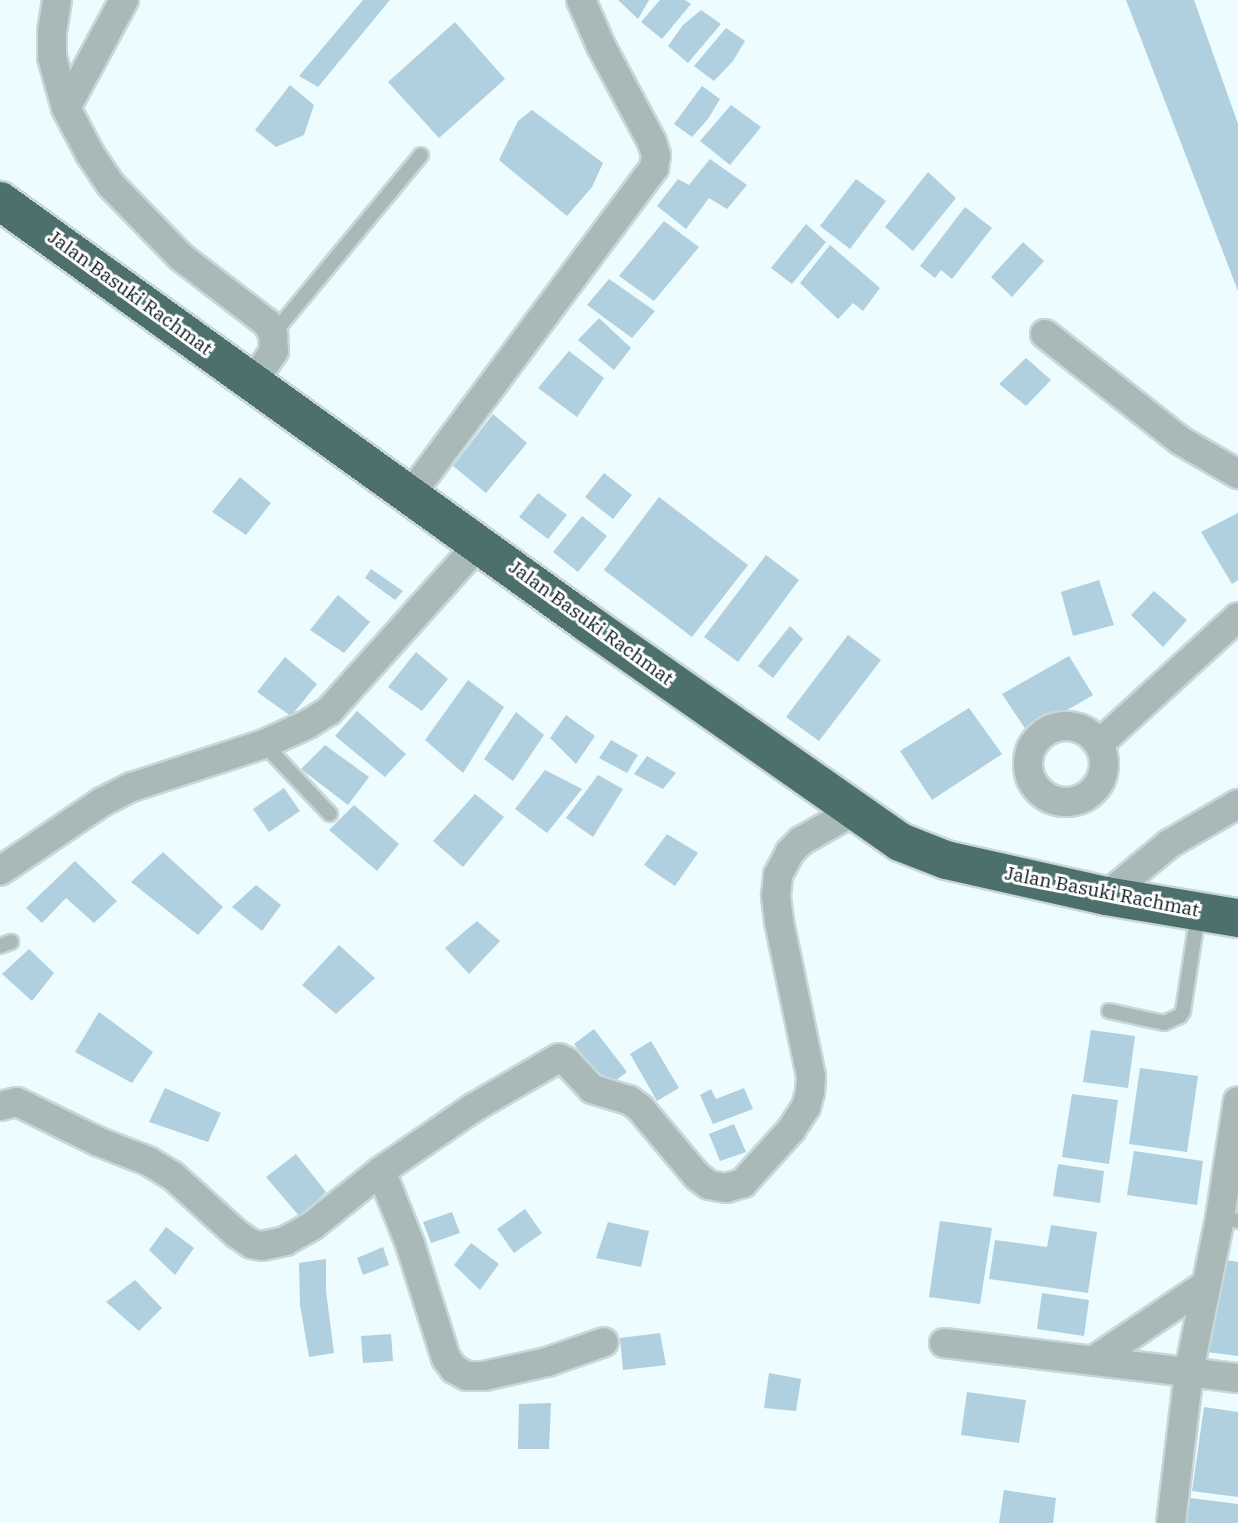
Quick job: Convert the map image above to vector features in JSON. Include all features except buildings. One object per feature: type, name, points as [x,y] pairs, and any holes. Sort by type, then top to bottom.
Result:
[{"type":"highway","name":"Jalan Basuki Rachmat","points":[[0,201],[480,543],[586,622],[900,842],[927,854],[1106,896],[1238,918]]},
{"type":"street","points":[[57,0],[52,32],[52,57],[66,108],[90,154],[111,184],[181,257],[267,323],[273,334],[272,357],[253,382]]},
{"type":"street","points":[[66,108],[124,0]]},
{"type":"street","points":[[411,494],[656,162],[652,142],[601,46],[582,0]]},
{"type":"street","points":[[1045,334],[1181,441],[1238,474]]},
{"type":"street","points":[[0,871],[102,802],[132,787],[264,744],[308,724],[344,697],[480,543]]},
{"type":"street","points":[[1098,744],[1238,617]]},
{"type":"street","points":[[1106,896],[1169,844],[1238,804]]},
{"type":"street","points":[[0,1105],[17,1102],[99,1142],[148,1161],[173,1176],[237,1234],[252,1244],[262,1246],[285,1241],[312,1226],[381,1171],[473,1108],[559,1058],[568,1062],[592,1088],[629,1100],[639,1108],[697,1176],[709,1185],[726,1188],[743,1183],[791,1130],[806,1107],[810,1092],[811,1076],[779,921],[776,895],[778,875],[790,852],[801,841],[854,811]]},
{"type":"street","points":[[1171,1523],[1189,1371],[1207,1284],[1229,1219],[1238,1101]]},
{"type":"street","points":[[381,1171],[410,1244],[446,1358],[454,1368],[467,1376],[484,1376],[547,1362],[604,1342]]},
{"type":"street","points":[[1094,1360],[1207,1284]]},
{"type":"street","points":[[944,1343],[1238,1378]]},
{"type":"lane","points":[[273,334],[421,155]]},
{"type":"lane","points":[[264,744],[330,814]]},
{"type":"lane","points":[[1109,1011],[1164,1023],[1180,1016],[1199,911]]}]
